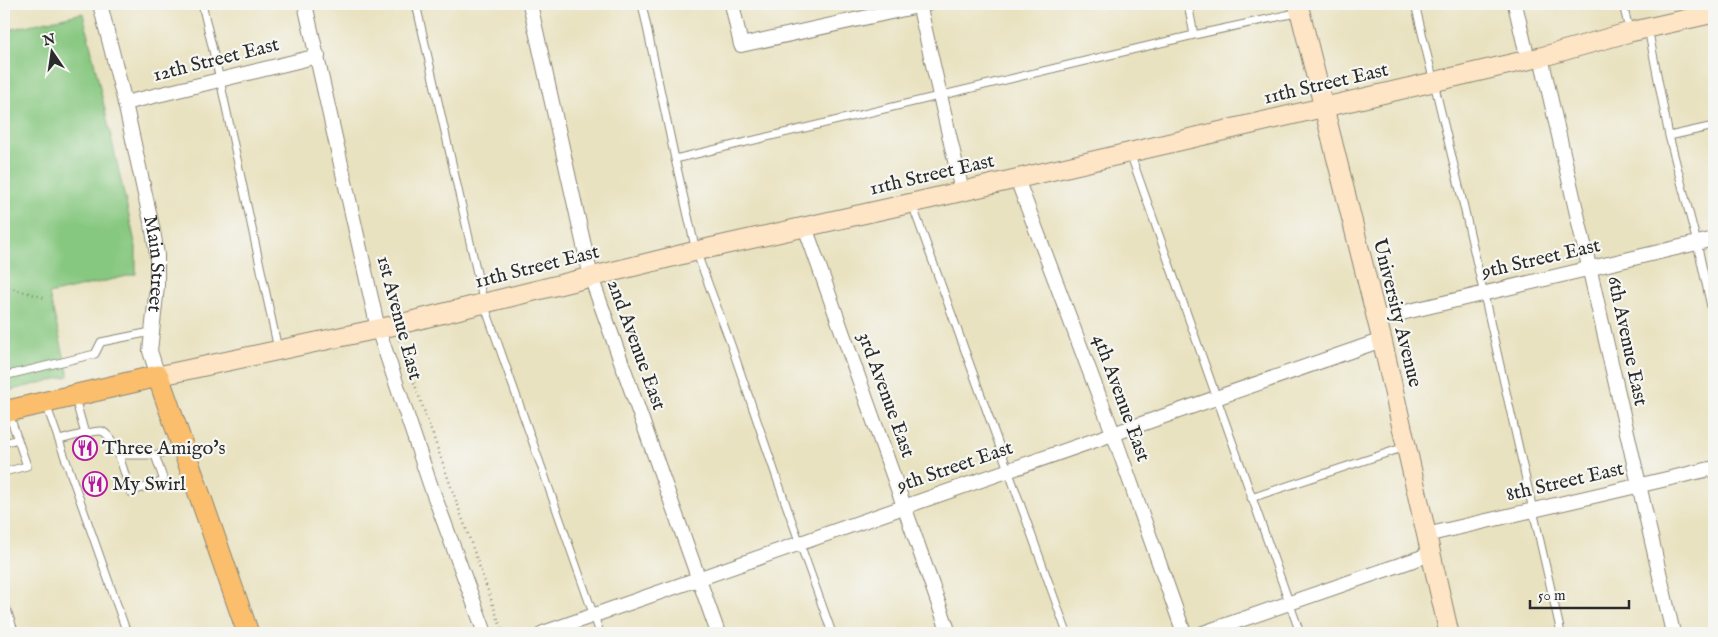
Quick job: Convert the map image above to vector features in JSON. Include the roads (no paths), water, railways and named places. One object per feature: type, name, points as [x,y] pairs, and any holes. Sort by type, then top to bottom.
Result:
[{"type":"main road","points":[[6,412],[45,401],[158,376]]},
{"type":"main road","name":"Main Street","points":[[158,376],[248,633]]},
{"type":"street","name":"Main Street","points":[[100,4],[125,103],[157,255],[157,286],[150,351],[158,376]]},
{"type":"street","name":"1st Avenue East","points":[[305,4],[378,329],[430,484],[485,633]]},
{"type":"street","name":"2nd Avenue East","points":[[530,4],[590,277],[718,633]]},
{"type":"street","points":[[732,4],[741,45],[922,4],[940,97],[962,191]]},
{"type":"street","name":"6th Avenue East","points":[[1515,4],[1535,59],[1591,268],[1673,633]]},
{"type":"street","name":"University Avenue","points":[[1299,8],[1382,340],[1449,633]]},
{"type":"street","name":"11th Street East","points":[[158,376],[378,329],[696,251],[1535,59],[1639,30],[1714,13]]},
{"type":"street","name":"12th Street East","points":[[125,103],[318,56]]},
{"type":"street","name":"4th Avenue East","points":[[1017,178],[1113,433],[1184,633]]},
{"type":"street","name":"3rd Avenue East","points":[[805,227],[949,633]]},
{"type":"street","name":"9th Street East","points":[[1376,319],[1714,239]]},
{"type":"street","name":"9th Street East","points":[[543,633],[1382,340]]},
{"type":"street","name":"8th Street East","points":[[1426,535],[1714,468]]},
{"type":"street","points":[[1203,633],[1432,554]]},
{"type":"street","points":[[4,612],[11,633]]},
{"type":"lane","points":[[202,4],[278,349]]},
{"type":"lane","points":[[416,4],[484,304],[600,633]]},
{"type":"lane","points":[[642,4],[696,251],[832,633]]},
{"type":"lane","points":[[1188,4],[1194,35]]},
{"type":"lane","points":[[1415,4],[1561,633]]},
{"type":"lane","points":[[1623,4],[1639,30],[1697,243],[1714,320]]},
{"type":"lane","points":[[675,159],[940,97],[1299,8]]},
{"type":"lane","points":[[1669,136],[1714,126]]},
{"type":"lane","points":[[1130,153],[1300,633]]},
{"type":"lane","points":[[912,203],[1067,633]]},
{"type":"lane","points":[[4,376],[95,354],[101,342],[151,332]]},
{"type":"lane","points":[[74,395],[85,434]]},
{"type":"lane","points":[[45,401],[127,633]]},
{"type":"lane","points":[[4,472],[26,466],[18,439],[6,412]]},
{"type":"lane","points":[[59,440],[99,431],[107,434],[119,456],[130,492],[164,481],[155,455]]},
{"type":"lane","points":[[4,443],[18,439]]},
{"type":"lane","points":[[1251,498],[1406,446]]},
{"type":"lane","points":[[119,456],[155,455],[182,448]]},
{"type":"place","name":"Three Amigo's","points":[[85,448]]},
{"type":"place","name":"My Swirl","points":[[95,484]]}]
